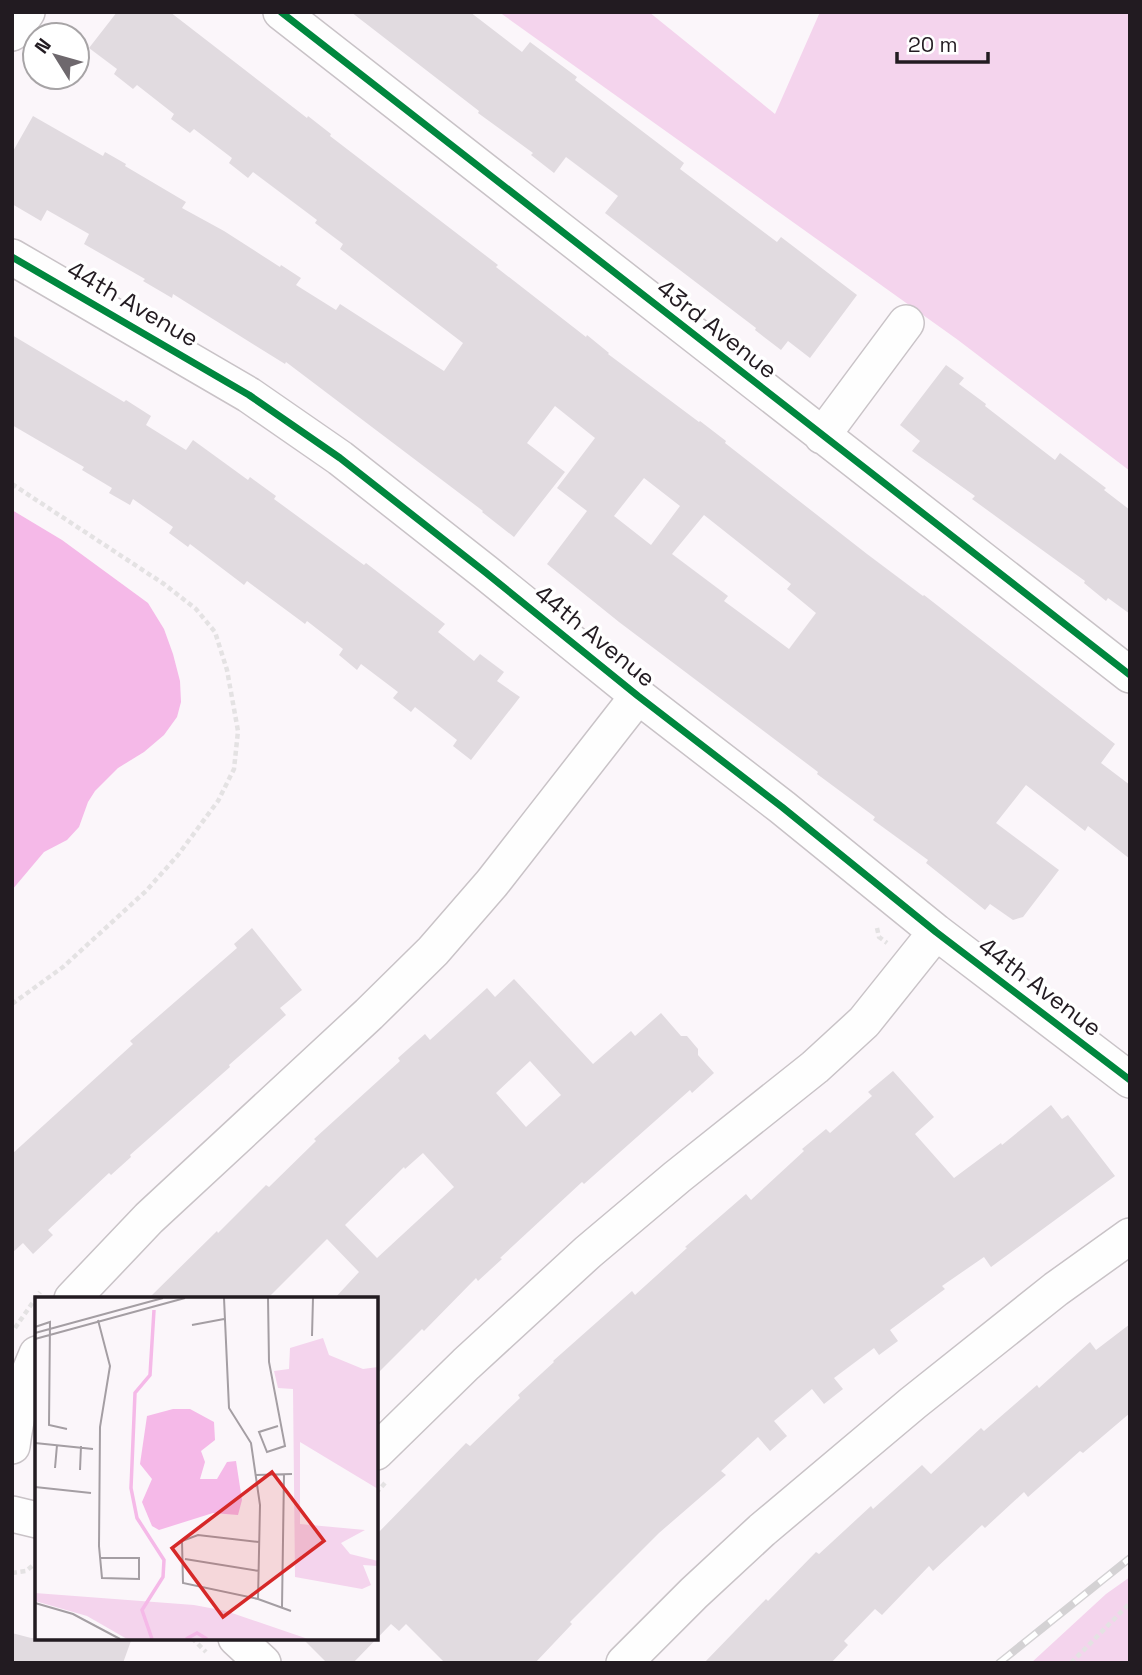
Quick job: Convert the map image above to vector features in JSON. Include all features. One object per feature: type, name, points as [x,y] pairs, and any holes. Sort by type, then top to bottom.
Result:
[{"type":"street","points":[[12,33],[27,12]]},
{"type":"street","name":"43rd Avenue","points":[[281,12],[1130,675]]},
{"type":"street","name":"44th Avenue","points":[[12,257],[249,394],[340,458],[936,932],[1130,1080]]},
{"type":"street","points":[[822,436],[906,323]]},
{"type":"street","points":[[56,1295],[149,1219],[433,951],[492,883],[638,696]]},
{"type":"street","points":[[385,1464],[466,1364],[588,1252],[677,1177],[816,1067],[864,1022],[936,932]]},
{"type":"street","points":[[624,1663],[762,1530],[913,1402],[1056,1289],[1130,1236]]},
{"type":"street","points":[[12,1446],[26,1378],[35,1358]]},
{"type":"street","points":[[12,1514],[35,1520]]},
{"type":"street","points":[[238,1640],[263,1663]]},
{"type":"path","points":[[12,484],[164,584],[196,609],[215,632],[227,670],[238,731],[234,769],[218,801],[178,855],[146,891],[64,967],[12,1004]]},
{"type":"path","points":[[12,1332],[35,1300]]},
{"type":"path","points":[[378,1487],[385,1464]]},
{"type":"path","points":[[12,1573],[26,1571],[35,1564]]},
{"type":"path","points":[[1071,1663],[1130,1603]]},
{"type":"shaded area","points":[[499,12],[649,12],[775,114],[820,12],[1130,12],[1130,471],[958,340]]},
{"type":"shaded area","points":[[12,510],[62,540],[148,603],[164,629],[173,654],[180,681],[181,702],[177,717],[164,735],[144,752],[118,768],[95,791],[79,827],[67,840],[44,852],[12,890]]},
{"type":"shaded area","points":[[1130,1577],[1130,1663],[1031,1663],[1106,1594]]},
{"type":"building","points":[[117,12],[170,12],[307,118],[308,116],[586,337],[587,335],[608,354],[700,421],[867,554],[924,595],[1115,744],[1101,763],[1130,785],[1130,859],[1088,826],[1085,831],[1026,785],[996,823],[1059,870],[1023,917],[1013,920],[990,904],[985,910],[926,863],[928,860],[873,820],[875,817],[547,564],[587,511],[557,488],[595,438],[555,406],[527,443],[565,472],[514,537],[286,362],[285,364],[173,294],[172,298],[84,244],[89,234],[47,210],[41,221],[12,204],[12,153],[33,116],[103,156],[105,152],[126,164],[125,166],[186,202],[182,208],[301,278],[296,285],[336,310],[340,304],[444,371],[463,343],[340,249],[343,244],[315,223],[317,220],[253,172],[248,178],[229,163],[232,158],[194,129],[190,133],[171,119],[174,114],[137,85],[133,89],[114,74],[117,69],[91,50],[91,45]],"holes":[[[644,478],[680,506],[651,545],[614,516]],[[704,515],[791,584],[787,589],[816,613],[789,649],[724,601],[728,596],[672,554]]]},
{"type":"building","points":[[351,12],[470,12],[522,52],[530,42],[684,163],[680,169],[777,242],[781,237],[857,295],[810,358],[788,341],[781,350],[605,213],[618,196],[566,157],[554,173],[531,155],[533,153]]},
{"type":"building","points":[[12,335],[151,416],[146,425],[186,450],[193,440],[248,480],[250,477],[276,496],[274,499],[364,565],[366,563],[445,624],[438,632],[474,661],[480,654],[504,672],[497,681],[520,697],[471,760],[453,746],[457,740],[415,707],[411,712],[393,698],[398,692],[361,664],[357,670],[339,655],[343,649],[307,621],[305,624],[247,581],[244,585],[190,544],[188,547],[169,533],[173,527],[133,499],[130,505],[109,493],[112,488],[82,470],[84,467],[12,425]]},
{"type":"building","points":[[946,365],[964,378],[959,384],[986,404],[985,406],[1055,460],[1060,453],[1130,510],[1130,614],[1108,598],[1106,601],[1084,583],[1085,581],[972,499],[975,496],[912,451],[920,441],[900,425]]},
{"type":"building","points":[[252,928],[302,990],[280,1008],[286,1015],[48,1230],[53,1235],[33,1254],[23,1243],[12,1253],[12,1154],[133,1044],[130,1041],[237,948],[234,944]]},
{"type":"building","points":[[514,979],[593,1064],[631,1031],[635,1036],[661,1013],[681,1036],[687,1036],[698,1049],[698,1055],[714,1073],[692,1093],[690,1090],[584,1184],[582,1182],[478,1281],[476,1278],[378,1373],[378,1297],[336,1297],[359,1272],[327,1239],[269,1297],[150,1297],[266,1185],[269,1187],[316,1141],[314,1139],[400,1061],[398,1058],[425,1034],[430,1040],[487,988],[495,997]],"holes":[[[530,1061],[561,1095],[526,1127],[496,1093]],[[423,1153],[454,1187],[377,1258],[345,1225],[404,1167],[405,1169]]]},
{"type":"building","points":[[893,1071],[934,1117],[915,1134],[954,1178],[1001,1143],[1002,1145],[1051,1105],[1062,1119],[1068,1115],[1115,1176],[991,1267],[984,1257],[942,1286],[945,1289],[890,1330],[898,1341],[879,1355],[874,1348],[834,1378],[843,1389],[824,1404],[812,1389],[774,1421],[787,1436],[770,1451],[758,1437],[721,1471],[726,1475],[659,1533],[570,1622],[572,1624],[535,1663],[445,1663],[406,1624],[399,1631],[391,1624],[378,1637],[378,1533],[466,1443],[470,1446],[520,1398],[518,1395],[553,1361],[632,1291],[635,1295],[746,1194],[751,1200],[804,1151],[802,1149],[826,1129],[830,1133],[872,1096],[868,1092]]},
{"type":"building","points":[[1130,1324],[1130,1413],[1083,1453],[1080,1451],[1028,1497],[1024,1492],[985,1528],[982,1525],[933,1571],[929,1566],[882,1615],[875,1609],[844,1641],[848,1645],[831,1663],[704,1663],[816,1552],[819,1554],[871,1506],[873,1509],[922,1465],[931,1474],[981,1428],[984,1431],[1037,1385],[1039,1388],[1090,1342],[1096,1350]]},
{"type":"building","points":[[12,1633],[35,1640],[131,1640],[123,1663],[12,1663]]},
{"type":"building","points":[[304,1640],[375,1640],[353,1663],[327,1663]]},
{"type":"railway","points":[[999,1663],[1130,1558]]},
{"type":"cycle path","points":[[281,12],[1130,675]]},
{"type":"cycle path","points":[[12,257],[249,395],[340,458],[936,932],[1130,1080]]}]
